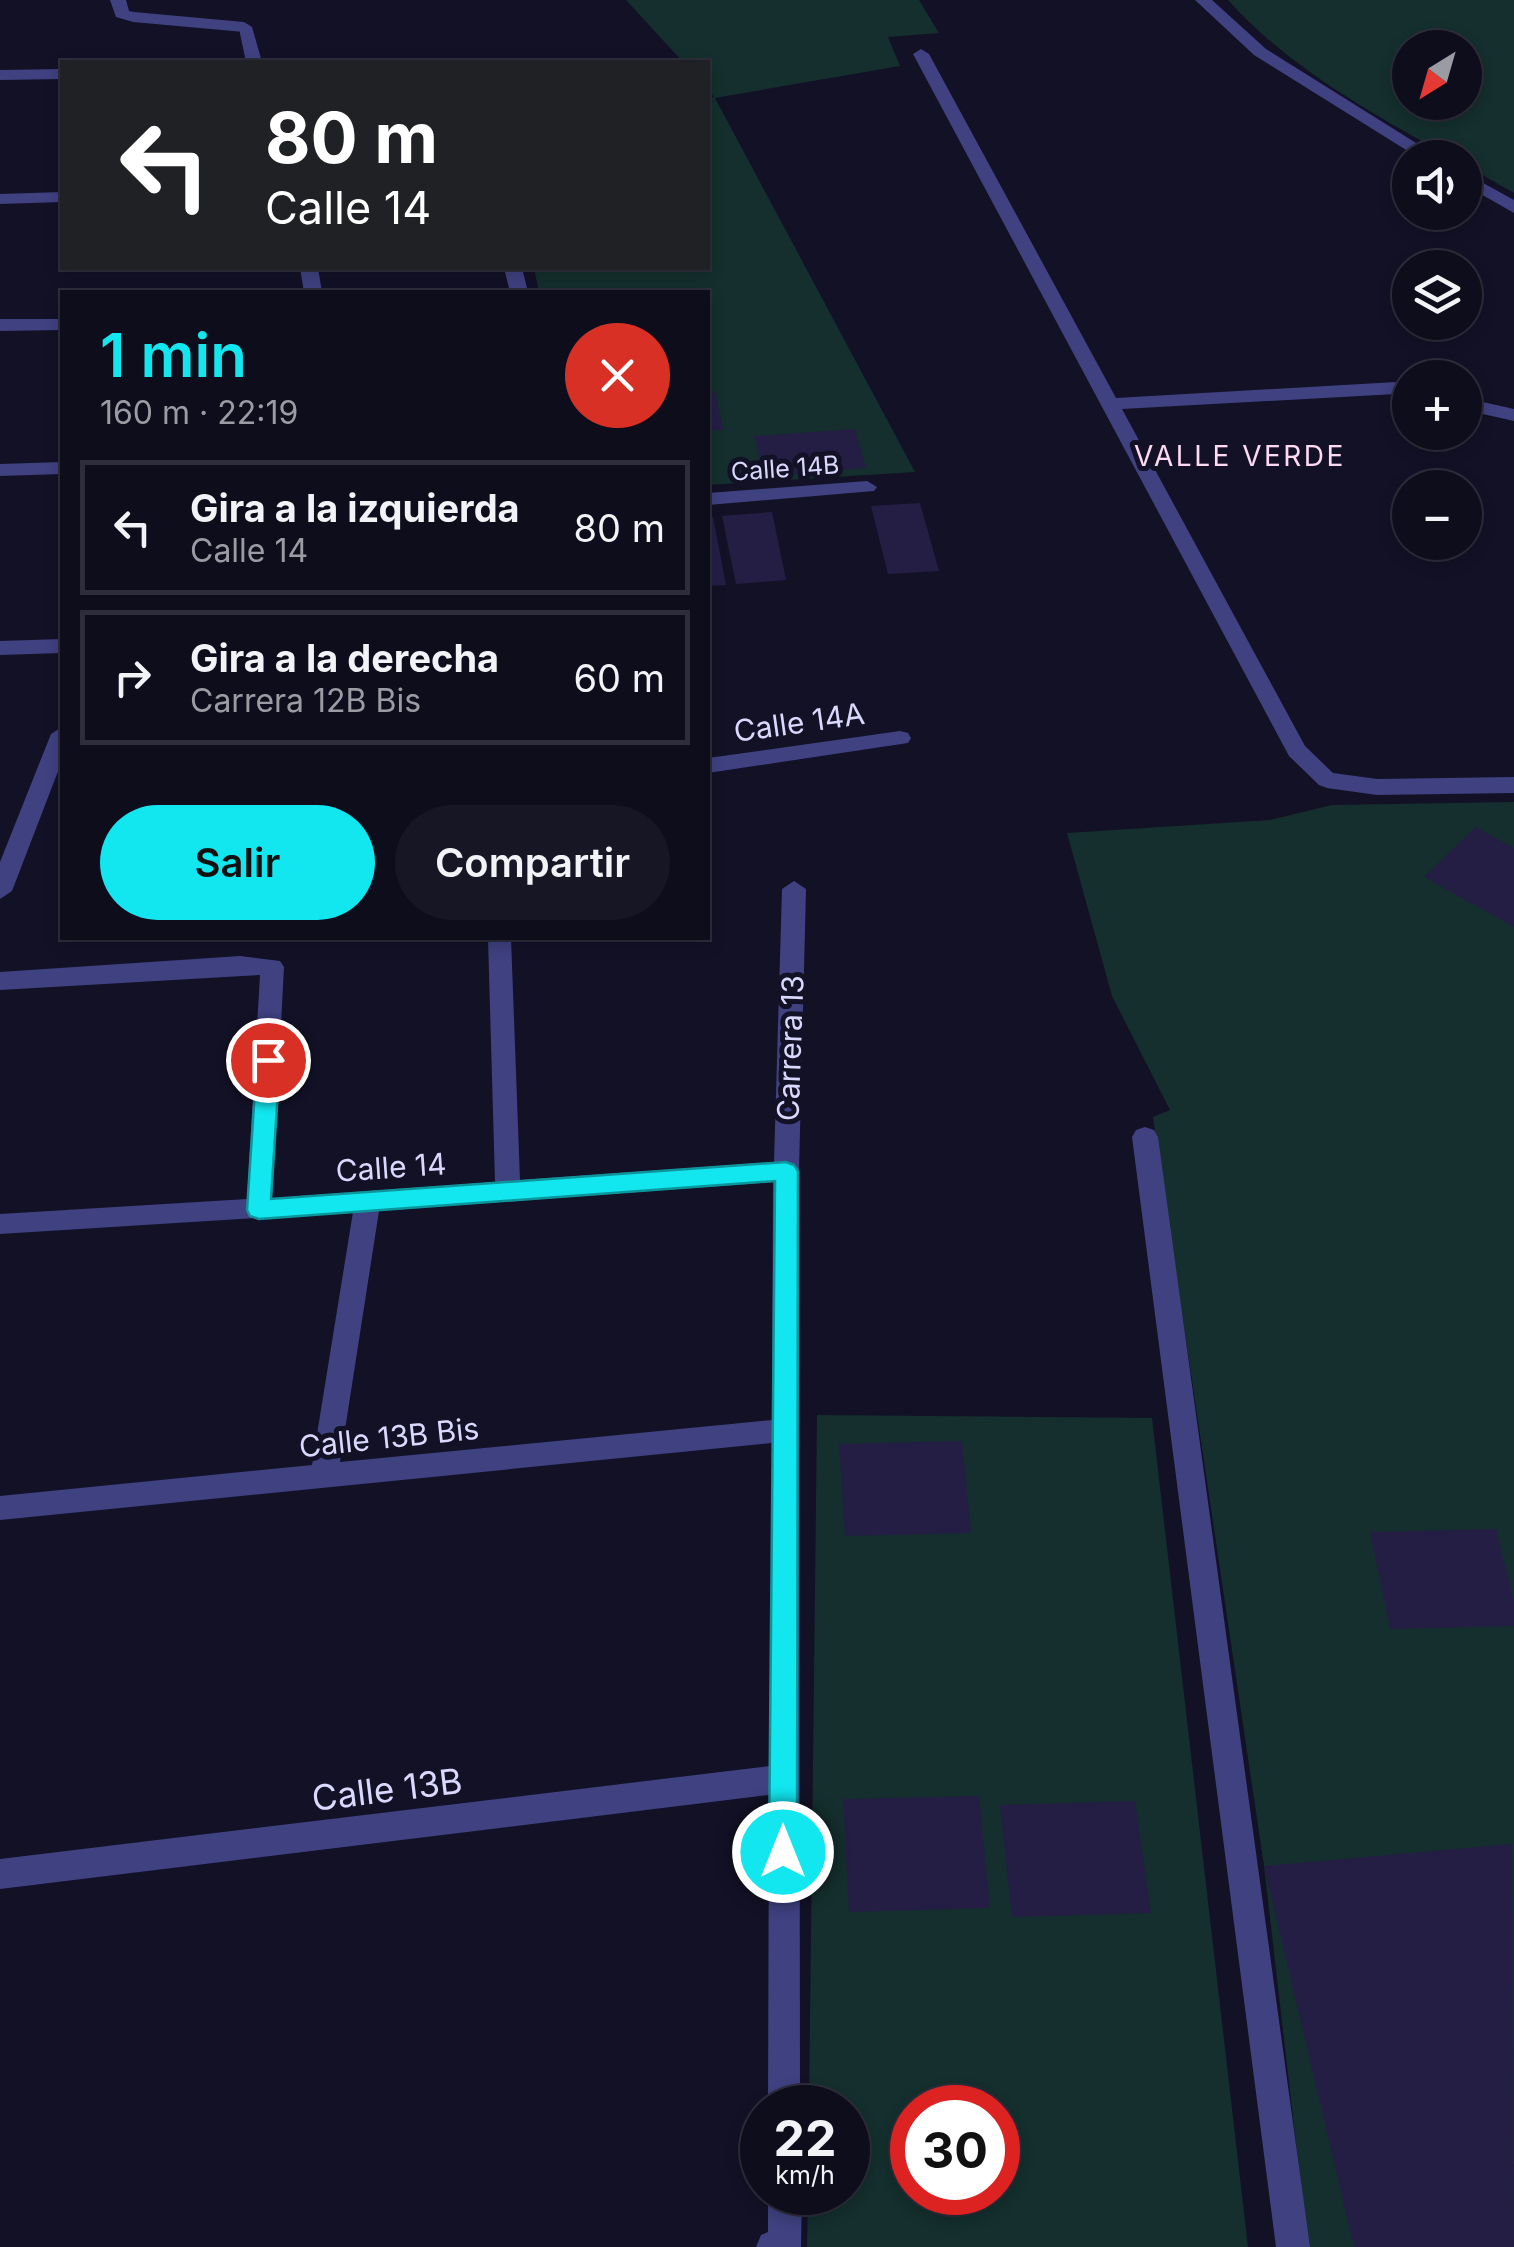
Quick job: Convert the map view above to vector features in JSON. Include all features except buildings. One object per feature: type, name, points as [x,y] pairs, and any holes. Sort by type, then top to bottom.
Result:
[{"type":"street","points":[[118,0],[122,14],[133,17],[244,27],[253,60]]},
{"type":"street","points":[[1203,0],[1260,52],[1403,140]]},
{"type":"street","points":[[921,54],[1297,751],[1327,780],[1377,787],[1514,785]]},
{"type":"street","points":[[1,80],[60,74]]},
{"type":"street","points":[[1482,188],[1513,206]]},
{"type":"street","points":[[0,199],[60,197]]},
{"type":"street","points":[[0,325],[60,325]]},
{"type":"street","points":[[1110,404],[1392,388]]},
{"type":"street","points":[[1482,408],[1514,415]]},
{"type":"street","points":[[0,470],[60,468]]},
{"type":"street","name":"Calle 14B","points":[[710,499],[866,487]]},
{"type":"street","points":[[0,648],[60,646]]},
{"type":"street","name":"Calle 14A","points":[[710,766],[900,738]]},
{"type":"street","points":[[0,892],[4,868],[60,739]]},
{"type":"street","name":"Carrera 13","points":[[784,2085],[786,1171],[794,889]]},
{"type":"street","points":[[500,940],[508,1191]]},
{"type":"street","points":[[0,981],[240,966],[272,968],[259,1210]]},
{"type":"street","points":[[1144,1138],[1293,2247]]},
{"type":"street","name":"Calle 14","points":[[0,1224],[259,1210],[786,1171]]},
{"type":"street","points":[[324,1476],[368,1202]]},
{"type":"street","name":"Calle 13B Bis","points":[[0,1508],[785,1430]]},
{"type":"street","name":"Calle 13B","points":[[0,1874],[783,1779]]},
{"type":"street","points":[[779,2246],[782,2215]]},
{"type":"green space","points":[[626,0],[919,0],[939,33],[888,37],[900,66],[715,98],[915,472],[710,485],[710,290],[539,290],[534,270],[710,270],[710,98],[714,97],[710,92],[710,60],[681,60]]},
{"type":"green space","points":[[1228,0],[1514,0],[1514,193],[1482,175],[1482,140],[1420,140],[1332,88],[1277,47]]},
{"type":"green space","points":[[1514,802],[1514,2247],[1308,2247],[1264,1866],[1153,1117],[1170,1110],[1112,996],[1067,833],[1270,820],[1332,805]]},
{"type":"green space","points":[[817,1415],[1152,1418],[1248,2247],[807,2247],[808,2215],[870,2215],[870,2085],[809,2085]]},
{"type":"district","name":"VALLE VERDE","points":[[1240,456]]},
{"type":"route","points":[[268,1060],[259,1210],[786,1171],[783,1852]]}]
